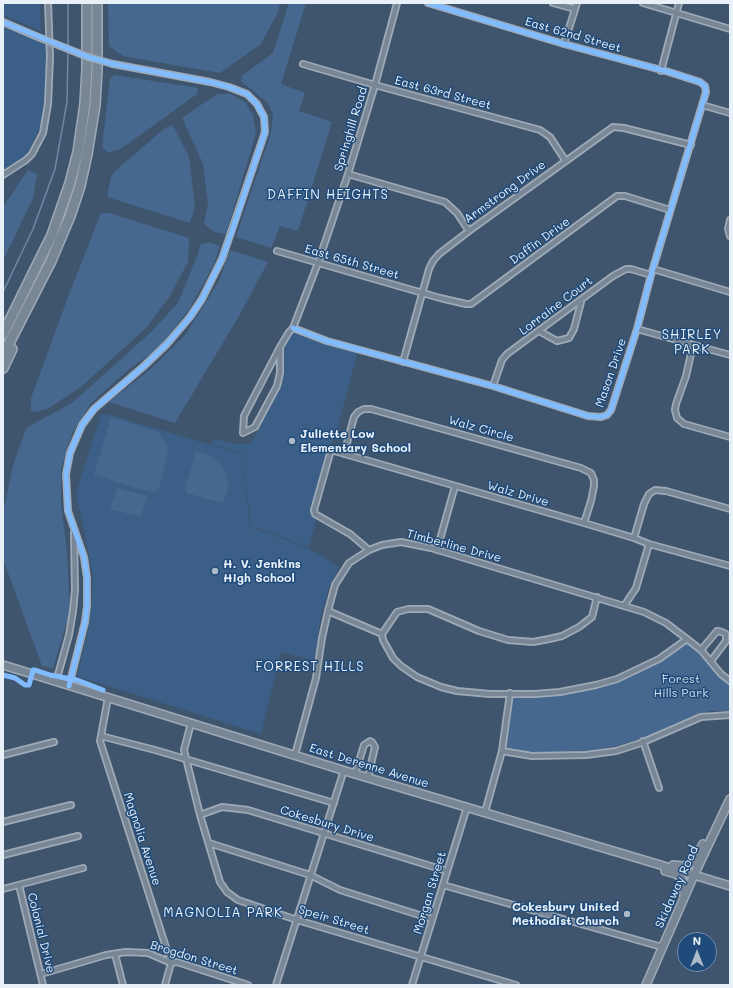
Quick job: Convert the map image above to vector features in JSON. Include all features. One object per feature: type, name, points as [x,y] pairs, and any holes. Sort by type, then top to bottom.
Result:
[{"type":"highway","points":[[3,334],[52,235],[66,197],[74,168],[82,126],[86,86],[87,3]]},
{"type":"highway","points":[[3,368],[41,292],[54,262],[84,170],[95,105],[97,69],[97,3]]},
{"type":"highway","points":[[3,355],[51,261],[70,216]]},
{"type":"highway","points":[[3,330],[15,310]]},
{"type":"main road","name":"East Derenne Avenue","points":[[3,666],[355,774],[730,886]]},
{"type":"main road","name":"Skidaway Road","points":[[646,985],[684,896],[730,799]]},
{"type":"main road","points":[[684,896],[683,881],[681,878],[676,874],[662,870],[661,865],[683,866],[693,863],[710,832],[717,827]]},
{"type":"street","points":[[3,175],[26,160],[32,154],[43,133],[48,104],[50,57],[48,3]]},
{"type":"street","name":"Springhill Road","points":[[280,347],[280,373],[277,386],[255,427],[243,433],[244,416],[280,347],[288,332],[292,328],[318,263],[348,174],[375,85],[397,3]]},
{"type":"street","name":"East 62nd Street","points":[[428,3],[564,44],[700,82],[705,86],[706,92]]},
{"type":"street","points":[[553,3],[575,9]]},
{"type":"street","points":[[564,44],[576,3]]},
{"type":"street","points":[[643,3],[730,29]]},
{"type":"street","points":[[661,71],[679,3]]},
{"type":"street","points":[[3,22],[88,57],[113,64],[210,82],[229,87],[247,94],[257,104],[264,117],[265,132],[222,259],[202,299],[190,317],[167,344],[94,409],[82,425],[70,453],[66,474],[68,511],[74,532],[84,557],[87,578],[87,606],[85,622],[69,686]]},
{"type":"street","name":"East 63rd Street","points":[[303,64],[540,130],[550,137],[566,160]]},
{"type":"street","name":"Mason Drive","points":[[292,328],[327,341],[493,386],[588,416],[606,416],[611,410],[637,329],[651,275],[706,92]]},
{"type":"street","points":[[702,105],[730,113]]},
{"type":"street","name":"Armstrong Drive","points":[[402,362],[429,269],[433,261],[439,254],[469,231],[613,126],[691,145]]},
{"type":"street","points":[[348,174],[445,202],[457,213],[469,231]]},
{"type":"street","name":"Daffin Drive","points":[[422,293],[466,304],[472,304],[617,196],[625,196],[670,210]]},
{"type":"street","points":[[730,220],[728,229],[730,236]]},
{"type":"street","name":"East 65th Street","points":[[277,251],[422,293]]},
{"type":"street","name":"Lorraine Court","points":[[493,386],[502,360],[507,354],[613,276],[626,269],[651,275]]},
{"type":"street","points":[[653,269],[730,292]]},
{"type":"street","points":[[539,331],[557,342],[569,338],[574,329],[581,302],[580,300]]},
{"type":"street","points":[[637,329],[730,356]]},
{"type":"street","points":[[693,345],[686,376],[676,404],[675,410],[677,418],[684,424],[730,438]]},
{"type":"street","name":"Walz Circle","points":[[344,454],[354,417],[364,408],[588,470],[592,474],[594,486],[584,523]]},
{"type":"street","name":"Walz Drive","points":[[369,550],[350,534],[314,514],[331,450],[584,523],[649,544],[730,566]]},
{"type":"street","points":[[438,550],[455,486]]},
{"type":"street","points":[[634,538],[644,504],[649,494],[655,490],[666,491],[730,509]]},
{"type":"street","points":[[56,682],[69,635],[73,611],[75,590],[74,532]]},
{"type":"street","name":"Timberline Drive","points":[[294,755],[316,678],[322,638],[335,585],[349,563],[369,550],[382,545],[401,542],[438,550],[644,612],[666,623],[701,650],[721,674],[730,681]]},
{"type":"street","points":[[624,606],[636,588],[649,544]]},
{"type":"street","points":[[597,598],[592,617],[579,627],[562,636],[538,641],[508,640],[479,631],[428,609],[408,609],[397,612],[382,634],[383,640],[393,658],[401,666],[417,677],[441,687],[457,691],[490,694],[536,694],[560,692],[617,679],[659,659],[687,639]]},
{"type":"street","points":[[328,611],[382,634]]},
{"type":"street","points":[[701,650],[717,631],[726,634],[726,641],[711,661]]},
{"type":"street","points":[[485,812],[502,751],[510,693]]},
{"type":"street","name":"Magnolia Avenue","points":[[108,698],[100,741],[171,963]]},
{"type":"street","points":[[502,751],[532,756],[586,755],[616,751],[701,717],[730,715]]},
{"type":"street","name":"Speir Street","points":[[191,723],[184,750],[208,843],[220,882],[227,892],[238,900],[297,920],[516,985]]},
{"type":"street","points":[[101,736],[155,750],[334,802]]},
{"type":"street","points":[[355,774],[364,745],[370,741],[375,748],[368,777]]},
{"type":"street","points":[[643,741],[659,788]]},
{"type":"street","points":[[3,755],[54,742]]},
{"type":"street","points":[[276,985],[344,770]]},
{"type":"street","points":[[3,822],[71,805]]},
{"type":"street","name":"Cokesbury Drive","points":[[200,815],[222,807],[248,810],[447,871]]},
{"type":"street","name":"Morgan Street","points":[[412,985],[467,807]]},
{"type":"street","points":[[3,855],[78,836]]},
{"type":"street","points":[[208,843],[310,875],[340,890],[432,919]]},
{"type":"street","points":[[3,889],[83,868]]},
{"type":"street","name":"Colonial Drive","points":[[19,885],[43,985]]},
{"type":"street","points":[[443,885],[662,947]]},
{"type":"street","name":"Brogdon Street","points":[[41,974],[115,954],[126,952],[148,953],[171,963],[177,962],[248,985]]},
{"type":"street","points":[[115,954],[123,985]]},
{"type":"street","points":[[166,985],[171,963]]},
{"type":"shaded area","points":[[3,3],[40,3],[41,31],[3,15]]},
{"type":"shaded area","points":[[3,24],[48,47],[43,119],[27,157],[3,174]]},
{"type":"shaded area","name":"Juliette Low Elementary School","points":[[291,333],[358,351],[335,437],[331,443],[312,511],[316,520],[309,547],[251,526],[242,453],[212,444],[214,438],[234,444],[250,444],[262,424],[256,420],[275,383],[278,368],[274,365]]},
{"type":"shaded area","name":"H. V. Jenkins High School","points":[[106,414],[242,454],[250,527],[309,548],[339,567],[329,587],[321,615],[314,661],[281,652],[261,734],[77,676],[87,635],[92,601],[93,575],[76,493],[101,415]]},
{"type":"green space","points":[[108,3],[280,3],[278,12],[261,44],[220,73],[123,56],[109,46]]},
{"type":"green space","points":[[289,3],[306,3],[281,84],[305,93],[299,111],[332,122],[298,231],[280,226],[271,248],[236,237],[271,133],[273,114],[268,103],[241,81],[243,75],[273,53]]},
{"type":"green space","points":[[115,75],[198,88],[197,94],[122,148],[109,153],[102,147],[110,78]]},
{"type":"green space","points":[[217,94],[230,94],[245,102],[253,115],[256,133],[226,234],[214,232],[204,224],[208,203],[203,164],[182,118]]},
{"type":"green space","points":[[171,125],[175,129],[189,157],[195,207],[190,223],[107,197],[111,177],[115,171],[164,129]]},
{"type":"green space","points":[[28,170],[37,174],[33,198],[3,261],[3,207]]},
{"type":"green space","points":[[101,213],[109,213],[189,238],[188,262],[170,296],[147,327],[81,387],[49,408],[35,412],[31,411],[31,398]]},
{"type":"green space","points":[[208,242],[220,246],[213,266],[190,308],[161,346],[128,370],[91,403],[72,434],[61,469],[61,503],[67,552],[70,611],[53,668],[42,666],[3,559],[3,512],[14,462],[26,429],[72,403],[150,333],[178,303],[198,254],[200,245]]},
{"type":"green space","points":[[230,250],[268,262],[239,316],[175,423],[109,402],[152,368],[186,334],[219,281]]},
{"type":"green space","points":[[111,417],[158,432],[166,443],[168,452],[158,491],[153,493],[94,475]]},
{"type":"green space","points":[[196,451],[212,456],[219,462],[226,473],[229,487],[223,503],[187,493],[185,489]]},
{"type":"green space","points":[[117,488],[147,496],[141,517],[110,509]]},
{"type":"green space","name":"Forest Hills Park","points":[[686,644],[689,644],[730,684],[730,711],[709,711],[652,735],[616,746],[584,752],[545,753],[505,749],[512,698],[542,697],[604,684],[651,664]]},
{"type":"waterway","points":[[68,3],[68,47]]},
{"type":"waterway","points":[[3,292],[33,229],[55,169],[67,102],[68,51]]},
{"type":"cycle path","points":[[293,328],[327,341],[493,386],[588,416],[601,417],[607,415],[611,410],[637,329],[651,275],[706,92],[705,86],[700,82],[669,72],[564,44],[428,3]]},
{"type":"cycle path","points":[[3,22],[88,57],[113,64],[210,82],[229,87],[247,94],[257,104],[264,117],[265,132],[232,231],[222,259],[202,299],[190,317],[167,344],[94,409],[82,425],[70,453],[66,474],[68,511],[84,557],[87,578],[87,606],[85,622],[69,686]]},
{"type":"cycle path","points":[[3,675],[15,678],[25,685],[29,685],[33,670],[35,670],[50,675],[77,680],[103,690]]},
{"type":"place","name":"Juliette Low Elementary School","points":[[292,441]]},
{"type":"place","name":"H. V. Jenkins High School","points":[[215,571]]},
{"type":"place","name":"Cokesbury United Methodist Church","points":[[627,914]]},
{"type":"district","name":"DAFFIN HEIGHTS","points":[[328,195]]},
{"type":"district","name":"SHIRLEY PARK","points":[[692,342]]},
{"type":"district","name":"FORREST HILLS","points":[[310,667]]},
{"type":"district","name":"MAGNOLIA PARK","points":[[223,913]]}]
